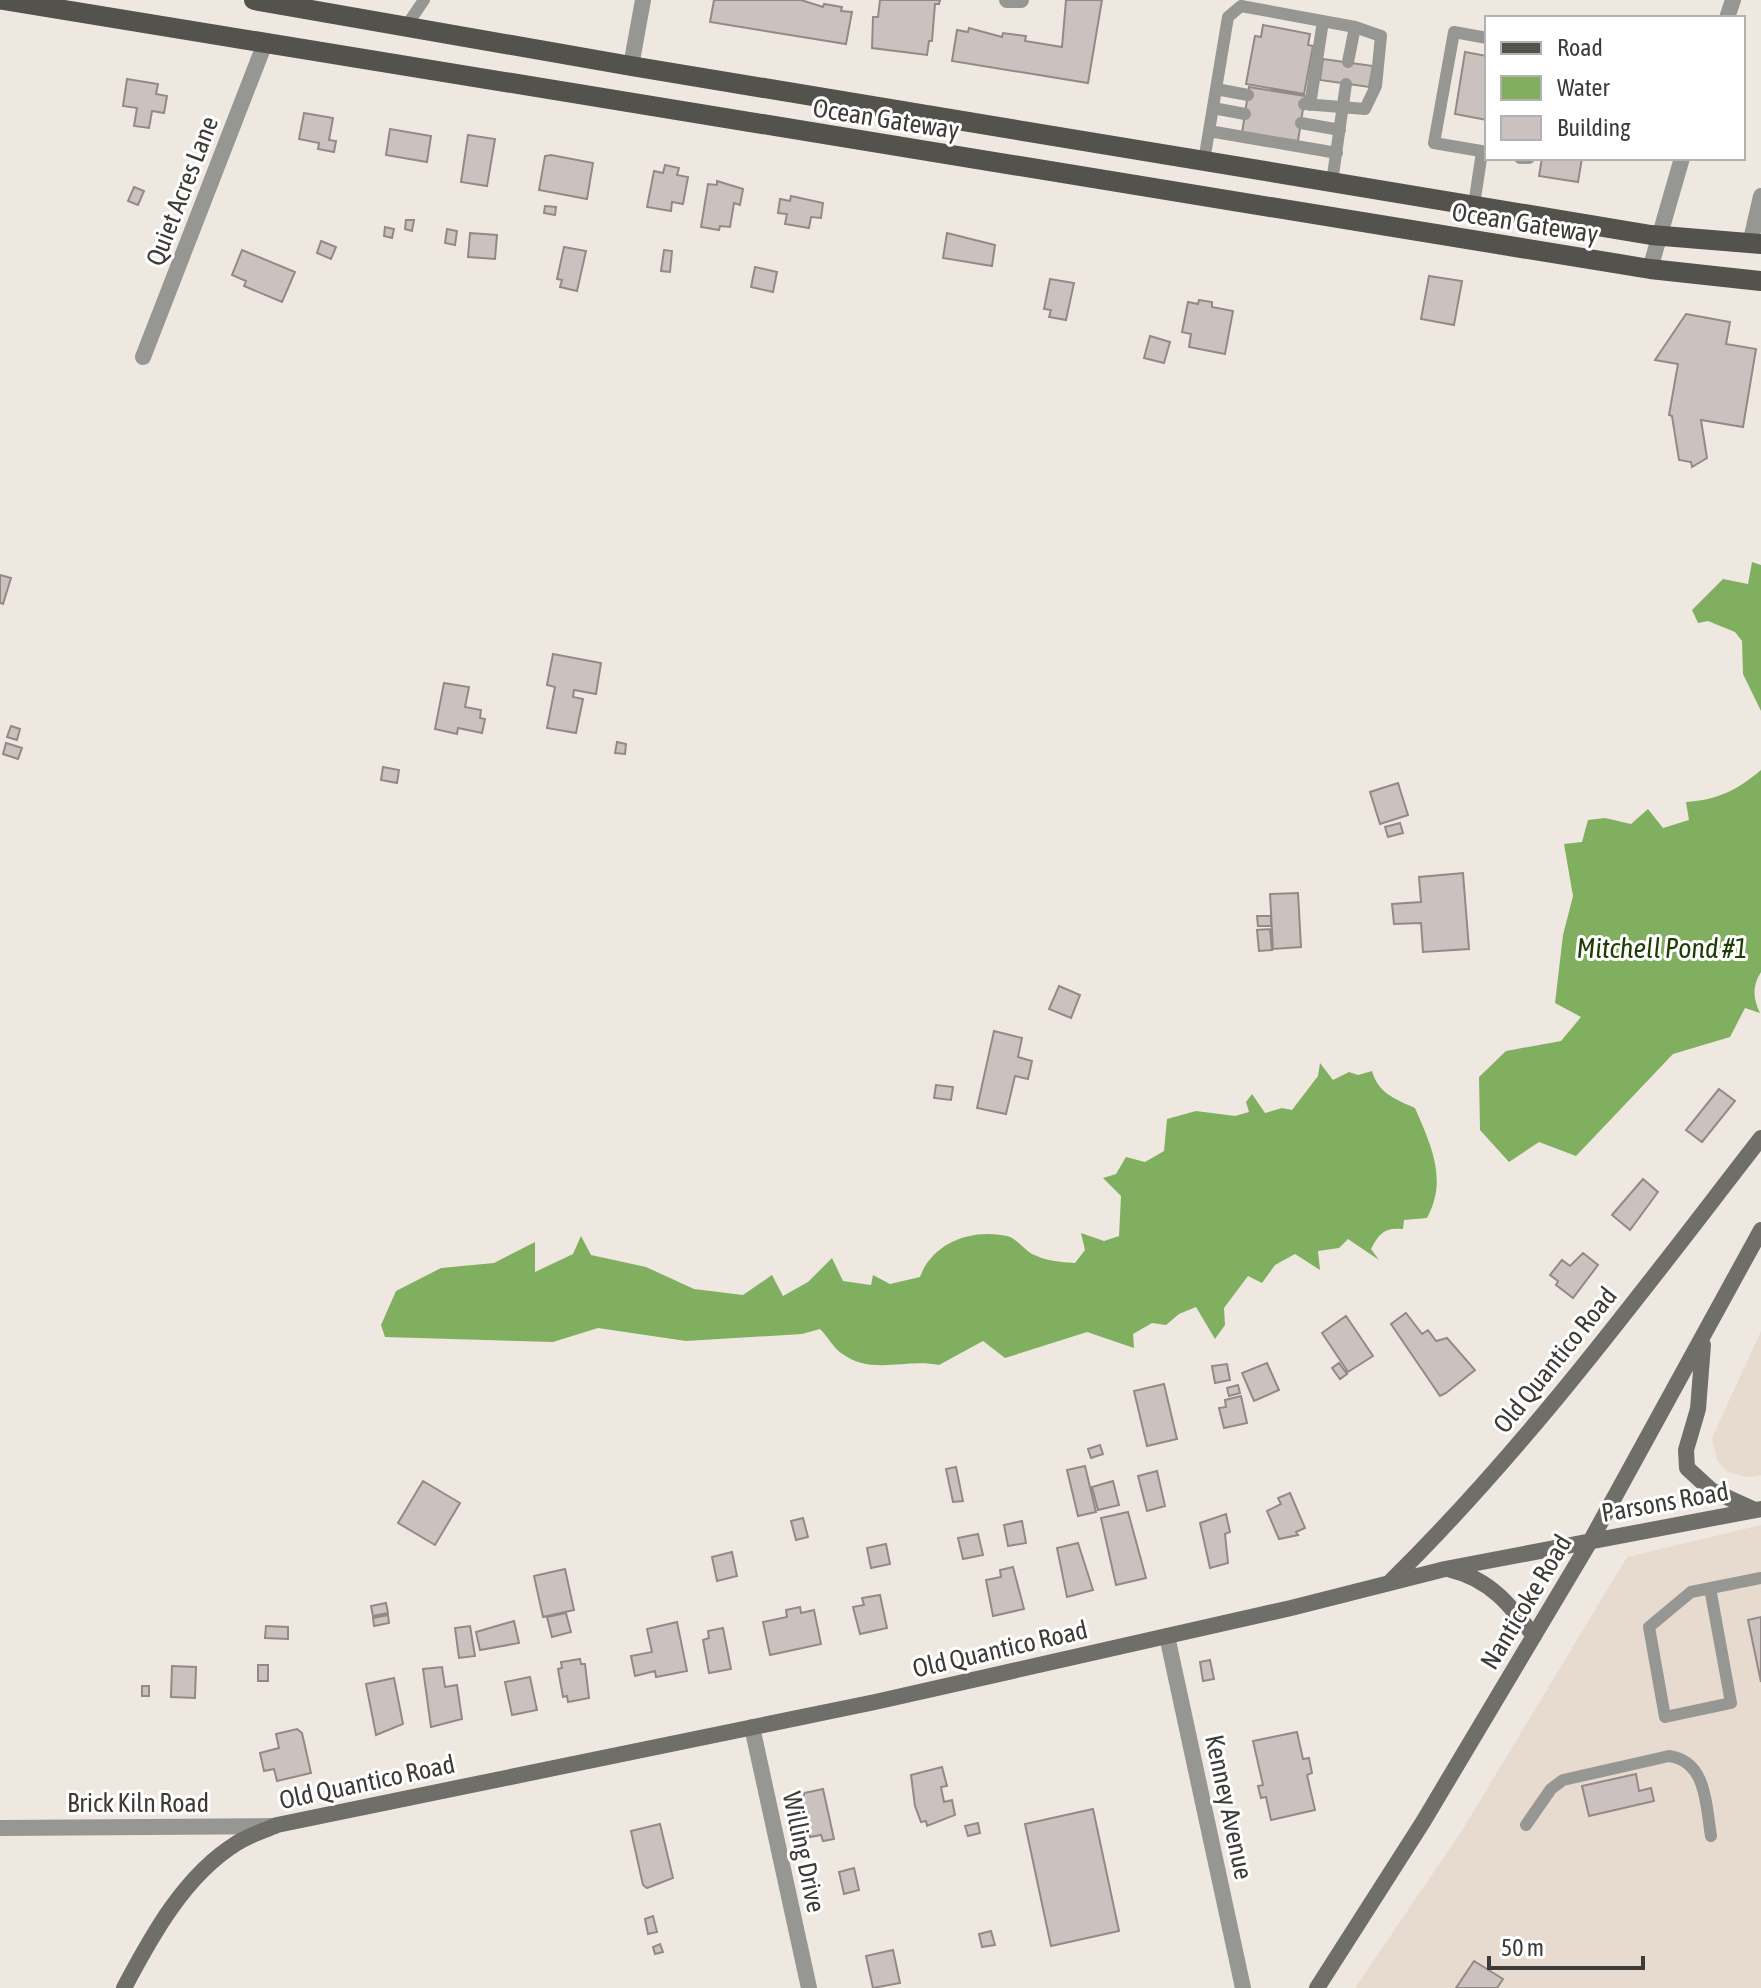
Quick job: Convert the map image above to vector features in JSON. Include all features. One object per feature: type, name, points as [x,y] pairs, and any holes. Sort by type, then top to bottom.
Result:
[{"type":"main road","name":"Ocean Gateway","points":[[3,0],[1650,269],[1761,281]]},
{"type":"main road","name":"Ocean Gateway","points":[[254,0],[631,66],[1658,235],[1756,244]]},
{"type":"street","points":[[1007,0],[1021,0]]},
{"type":"street","points":[[631,66],[638,1]]},
{"type":"street","name":"Quiet Acres Lane","points":[[143,357],[265,43]]},
{"type":"street","points":[[1650,269],[1681,160]]},
{"type":"street","points":[[1756,244],[1761,196]]},
{"type":"street","name":"Old Quantico Road","points":[[124,1988],[168,1912],[204,1870],[238,1842],[277,1825],[752,1727],[1167,1636],[1389,1583],[1514,1449],[1666,1263],[1761,1138]]},
{"type":"street","name":"Nanticoke Road","points":[[1317,1988],[1423,1822],[1591,1540],[1761,1230]]},
{"type":"street","points":[[1733,1285],[1761,1258]]},
{"type":"street","points":[[1704,1337],[1698,1409],[1686,1450],[1687,1468],[1711,1490],[1758,1510]]},
{"type":"street","name":"Parsons Road","points":[[1389,1583],[1591,1540],[1758,1510]]},
{"type":"street","points":[[1445,1569],[1470,1575],[1492,1588],[1510,1604],[1534,1636]]},
{"type":"street","name":"Kenney Avenue","points":[[1167,1636],[1243,1988]]},
{"type":"street","name":"Willing Drive","points":[[752,1727],[809,1988]]},
{"type":"street","name":"Brick Kiln Road","points":[[0,1828],[277,1825]]},
{"type":"lane","points":[[407,25],[424,0]]},
{"type":"lane","points":[[1204,161],[1228,17],[1241,6],[1323,21],[1355,27],[1381,36],[1376,86],[1365,109],[1307,104],[1323,21]]},
{"type":"lane","points":[[1348,62],[1355,27]]},
{"type":"lane","points":[[1474,205],[1484,152],[1434,143],[1454,32],[1485,38]]},
{"type":"lane","points":[[1332,182],[1346,84]]},
{"type":"lane","points":[[1216,89],[1248,95]]},
{"type":"lane","points":[[1213,108],[1245,114]]},
{"type":"lane","points":[[1301,123],[1340,130]]},
{"type":"lane","points":[[1209,131],[1337,153]]},
{"type":"lane","points":[[1710,1588],[1731,1703],[1665,1717],[1649,1627],[1691,1592],[1710,1588],[1761,1578]]},
{"type":"lane","points":[[1526,1825],[1551,1789],[1563,1780],[1669,1756],[1686,1760],[1699,1774],[1711,1836]]},
{"type":"shaded area","points":[[1761,1331],[1761,1475],[1747,1477],[1727,1472],[1717,1460],[1712,1438]]},
{"type":"shaded area","points":[[1761,1525],[1761,1988],[1355,1988],[1463,1829],[1627,1557]]},
{"type":"water","points":[[1752,562],[1761,565],[1761,711],[1743,674],[1742,641],[1735,632],[1708,621],[1698,623],[1692,610],[1723,579],[1748,584]]},
{"type":"water","name":"Mitchell Pond #1","points":[[1761,770],[1761,972],[1754,992],[1760,1013],[1745,1008],[1730,1037],[1673,1054],[1576,1156],[1539,1142],[1509,1162],[1480,1130],[1479,1077],[1506,1051],[1561,1041],[1581,1017],[1555,1003],[1563,935],[1573,896],[1564,844],[1582,842],[1588,820],[1605,818],[1631,824],[1648,809],[1663,828],[1689,820],[1686,802],[1726,793]]},
{"type":"water","points":[[1320,1063],[1333,1080],[1349,1072],[1358,1075],[1372,1071],[1383,1090],[1415,1108],[1435,1163],[1437,1176],[1433,1204],[1427,1218],[1404,1220],[1403,1229],[1387,1230],[1380,1235],[1371,1249],[1379,1260],[1348,1239],[1339,1248],[1318,1251],[1320,1270],[1295,1254],[1275,1265],[1262,1283],[1248,1276],[1224,1308],[1225,1325],[1215,1339],[1196,1307],[1179,1314],[1166,1325],[1152,1323],[1133,1334],[1134,1348],[1087,1332],[1005,1358],[983,1341],[939,1365],[876,1365],[852,1360],[841,1353],[820,1329],[802,1334],[686,1341],[598,1328],[553,1342],[385,1337],[381,1325],[396,1291],[441,1268],[494,1263],[535,1242],[535,1272],[573,1254],[581,1236],[591,1255],[646,1267],[694,1289],[743,1295],[772,1275],[783,1296],[808,1282],[832,1258],[843,1281],[871,1285],[873,1275],[890,1284],[920,1277],[926,1265],[943,1247],[967,1236],[980,1234],[1007,1236],[1037,1256],[1075,1263],[1085,1250],[1081,1233],[1104,1241],[1119,1236],[1121,1196],[1103,1178],[1116,1174],[1126,1157],[1145,1162],[1164,1151],[1167,1119],[1196,1111],[1235,1116],[1249,1112],[1246,1102],[1252,1094],[1265,1113],[1282,1108],[1292,1110],[1318,1076]]},
{"type":"building","points":[[714,0],[801,0],[823,7],[824,4],[842,7],[841,11],[852,12],[846,44],[710,22]]},
{"type":"building","points":[[880,0],[940,0],[939,4],[935,4],[932,41],[929,41],[927,55],[872,48],[873,17],[878,17]]},
{"type":"building","points":[[1066,0],[1102,0],[1088,83],[952,61],[957,30],[968,32],[969,28],[1002,37],[1003,33],[1026,36],[1025,41],[1062,47]]},
{"type":"building","points":[[1263,25],[1310,34],[1308,45],[1313,46],[1304,94],[1246,84],[1255,36],[1261,37]]},
{"type":"building","points":[[1465,52],[1485,56],[1485,120],[1455,114]]},
{"type":"building","points":[[1323,59],[1373,66],[1369,87],[1320,80]]},
{"type":"building","points":[[127,79],[158,84],[156,94],[167,96],[164,113],[152,111],[149,128],[134,126],[137,108],[123,106]]},
{"type":"building","points":[[1249,87],[1305,96],[1298,141],[1242,133]]},
{"type":"building","points":[[304,113],[333,118],[329,140],[336,141],[334,152],[318,149],[319,143],[299,139]]},
{"type":"building","points":[[390,129],[431,136],[427,162],[386,155]]},
{"type":"building","points":[[468,135],[495,139],[487,186],[461,182]]},
{"type":"building","points":[[545,156],[593,163],[587,199],[539,190]]},
{"type":"building","points":[[1542,160],[1582,160],[1578,182],[1539,176]]},
{"type":"building","points":[[665,165],[679,168],[677,175],[688,177],[683,204],[672,202],[671,211],[647,207],[654,171],[663,173]]},
{"type":"building","points":[[717,181],[743,189],[740,205],[734,203],[730,227],[720,226],[719,230],[701,227],[708,184],[717,185]]},
{"type":"building","points":[[134,187],[144,191],[138,205],[128,201]]},
{"type":"building","points":[[791,196],[823,203],[821,218],[811,217],[809,228],[785,224],[787,214],[778,213],[780,199],[790,201]]},
{"type":"building","points":[[545,206],[556,207],[555,215],[544,213]]},
{"type":"building","points":[[406,220],[414,220],[412,231],[405,229]]},
{"type":"building","points":[[385,227],[394,229],[392,238],[384,236]]},
{"type":"building","points":[[447,229],[457,231],[455,245],[445,243]]},
{"type":"building","points":[[470,233],[497,235],[495,259],[468,257]]},
{"type":"building","points":[[947,233],[995,245],[992,266],[943,258]]},
{"type":"building","points":[[321,241],[336,247],[331,259],[317,253]]},
{"type":"building","points":[[564,247],[586,251],[577,291],[560,287],[562,280],[557,279]]},
{"type":"building","points":[[242,250],[295,272],[282,302],[244,286],[246,281],[232,275]]},
{"type":"building","points":[[664,250],[672,251],[670,272],[661,271]]},
{"type":"building","points":[[755,267],[777,272],[773,292],[751,287]]},
{"type":"building","points":[[1429,276],[1462,281],[1454,325],[1421,319]]},
{"type":"building","points":[[1050,279],[1074,283],[1066,320],[1049,317],[1051,310],[1044,309]]},
{"type":"building","points":[[1199,300],[1212,302],[1212,307],[1233,311],[1225,354],[1189,347],[1191,334],[1182,332],[1188,302],[1198,304]]},
{"type":"building","points":[[1686,314],[1730,322],[1726,344],[1756,349],[1743,427],[1701,420],[1707,458],[1692,467],[1691,462],[1679,460],[1672,416],[1669,415],[1678,364],[1655,360]]},
{"type":"building","points":[[1150,336],[1170,342],[1164,363],[1144,358]]},
{"type":"building","points":[[0,575],[11,578],[3,604],[0,603]]},
{"type":"building","points":[[553,654],[601,663],[596,694],[574,690],[573,697],[583,699],[576,733],[547,728],[555,687],[547,685]]},
{"type":"building","points":[[444,683],[469,687],[465,707],[481,710],[480,718],[485,719],[482,733],[458,728],[457,734],[435,729]]},
{"type":"building","points":[[11,726],[20,729],[17,740],[7,737]]},
{"type":"building","points":[[617,742],[626,744],[625,754],[615,753]]},
{"type":"building","points":[[6,743],[22,748],[18,759],[3,754]]},
{"type":"building","points":[[383,767],[399,770],[397,783],[381,780]]},
{"type":"building","points":[[1398,783],[1408,815],[1380,824],[1370,792]]},
{"type":"building","points":[[1400,823],[1403,833],[1388,837],[1385,827]]},
{"type":"building","points":[[1463,873],[1469,949],[1423,952],[1421,923],[1394,924],[1392,904],[1421,902],[1419,877]]},
{"type":"building","points":[[1298,893],[1301,947],[1273,949],[1270,894]]},
{"type":"building","points":[[1257,916],[1271,916],[1271,926],[1258,926]]},
{"type":"building","points":[[1270,929],[1272,950],[1259,951],[1257,930]]},
{"type":"building","points":[[1059,986],[1080,995],[1071,1018],[1049,1009]]},
{"type":"building","points":[[994,1031],[1022,1038],[1018,1057],[1032,1061],[1028,1079],[1015,1076],[1006,1114],[977,1108]]},
{"type":"building","points":[[936,1085],[953,1087],[951,1100],[934,1098]]},
{"type":"building","points":[[1719,1089],[1735,1101],[1702,1142],[1686,1130]]},
{"type":"building","points":[[1643,1179],[1658,1192],[1630,1230],[1612,1215]]},
{"type":"building","points":[[1583,1253],[1598,1265],[1573,1298],[1556,1285],[1558,1281],[1550,1275],[1562,1260],[1570,1266]]},
{"type":"building","points":[[1406,1313],[1422,1334],[1428,1330],[1436,1341],[1447,1338],[1475,1370],[1440,1396],[1391,1324]]},
{"type":"building","points":[[1346,1316],[1373,1356],[1348,1372],[1322,1333]]},
{"type":"building","points":[[1267,1363],[1279,1390],[1254,1401],[1242,1373]]},
{"type":"building","points":[[1339,1363],[1347,1374],[1340,1379],[1332,1368]]},
{"type":"building","points":[[1227,1364],[1230,1380],[1215,1383],[1212,1366]]},
{"type":"building","points":[[1164,1384],[1177,1439],[1147,1446],[1134,1391]]},
{"type":"building","points":[[1238,1385],[1240,1393],[1229,1396],[1227,1388]]},
{"type":"building","points":[[1241,1396],[1247,1423],[1224,1428],[1219,1408],[1226,1407],[1225,1400]]},
{"type":"building","points":[[1100,1445],[1103,1454],[1091,1458],[1088,1449]]},
{"type":"building","points":[[1085,1466],[1096,1512],[1078,1516],[1067,1470]]},
{"type":"building","points":[[956,1467],[963,1501],[953,1502],[946,1469]]},
{"type":"building","points":[[1157,1471],[1165,1506],[1147,1511],[1138,1476]]},
{"type":"building","points":[[423,1481],[460,1503],[435,1545],[398,1523]]},
{"type":"building","points":[[1113,1481],[1119,1505],[1098,1510],[1092,1487]]},
{"type":"building","points":[[1290,1493],[1305,1528],[1296,1532],[1298,1535],[1279,1539],[1267,1511],[1281,1504],[1278,1498]]},
{"type":"building","points":[[1128,1512],[1146,1578],[1116,1585],[1101,1518]]},
{"type":"building","points":[[1226,1514],[1230,1532],[1225,1534],[1228,1563],[1210,1568],[1200,1523]]},
{"type":"building","points":[[803,1518],[808,1537],[796,1540],[791,1521]]},
{"type":"building","points":[[1022,1521],[1026,1543],[1008,1546],[1004,1525]]},
{"type":"building","points":[[978,1534],[983,1555],[963,1559],[958,1538]]},
{"type":"building","points":[[1078,1543],[1093,1590],[1067,1597],[1057,1548]]},
{"type":"building","points":[[886,1544],[890,1564],[871,1568],[867,1548]]},
{"type":"building","points":[[732,1552],[737,1576],[717,1581],[712,1557]]},
{"type":"building","points":[[1013,1567],[1024,1609],[993,1616],[986,1580],[1001,1577],[1000,1570]]},
{"type":"building","points":[[565,1569],[574,1610],[543,1617],[534,1576]]},
{"type":"building","points":[[880,1595],[887,1628],[860,1634],[853,1607],[864,1605],[862,1598]]},
{"type":"building","points":[[386,1603],[388,1613],[373,1616],[371,1606]]},
{"type":"building","points":[[800,1607],[801,1613],[814,1610],[821,1644],[770,1655],[763,1622],[787,1617],[786,1610]]},
{"type":"building","points":[[566,1613],[571,1632],[552,1637],[547,1617]]},
{"type":"building","points":[[388,1615],[389,1623],[374,1626],[373,1618]]},
{"type":"building","points":[[1761,1617],[1761,1682],[1748,1620]]},
{"type":"building","points":[[514,1621],[519,1643],[480,1650],[476,1632]]},
{"type":"building","points":[[677,1622],[687,1671],[656,1677],[655,1671],[635,1676],[631,1656],[652,1652],[647,1629]]},
{"type":"building","points":[[266,1626],[288,1627],[288,1639],[265,1638]]},
{"type":"building","points":[[470,1626],[475,1656],[459,1658],[455,1628]]},
{"type":"building","points":[[723,1628],[731,1669],[709,1673],[703,1640],[709,1638],[708,1631]]},
{"type":"building","points":[[580,1659],[581,1664],[585,1664],[589,1698],[568,1702],[567,1696],[563,1697],[558,1669],[562,1668],[561,1662]]},
{"type":"building","points":[[1210,1660],[1214,1679],[1203,1681],[1200,1662]]},
{"type":"building","points":[[258,1665],[268,1665],[268,1681],[258,1681]]},
{"type":"building","points":[[172,1666],[196,1667],[195,1698],[171,1697]]},
{"type":"building","points":[[442,1667],[445,1687],[457,1685],[462,1719],[431,1727],[423,1669]]},
{"type":"building","points":[[530,1677],[537,1710],[512,1715],[505,1682]]},
{"type":"building","points":[[394,1678],[403,1724],[376,1735],[366,1684]]},
{"type":"building","points":[[142,1686],[149,1686],[149,1696],[142,1696]]},
{"type":"building","points":[[297,1729],[302,1733],[311,1773],[277,1781],[274,1769],[264,1771],[260,1753],[279,1748],[276,1734]]},
{"type":"building","points":[[1297,1732],[1303,1759],[1309,1758],[1312,1773],[1307,1775],[1315,1810],[1271,1820],[1266,1797],[1261,1798],[1258,1786],[1263,1785],[1253,1741]]},
{"type":"building","points":[[942,1767],[947,1786],[941,1787],[944,1802],[952,1800],[955,1815],[927,1826],[926,1821],[921,1822],[915,1806],[911,1775]]},
{"type":"building","points":[[1636,1774],[1639,1791],[1651,1788],[1654,1801],[1589,1816],[1582,1786]]},
{"type":"building","points":[[823,1789],[834,1839],[823,1841],[821,1835],[810,1837],[803,1802],[804,1793]]},
{"type":"building","points":[[1093,1809],[1119,1931],[1051,1946],[1025,1824]]},
{"type":"building","points":[[978,1823],[980,1833],[968,1836],[965,1826]]},
{"type":"building","points":[[660,1824],[673,1878],[647,1888],[643,1885],[631,1831]]},
{"type":"building","points":[[854,1868],[859,1890],[844,1894],[839,1872]]},
{"type":"building","points":[[653,1916],[657,1932],[648,1934],[645,1919]]},
{"type":"building","points":[[991,1931],[995,1945],[982,1947],[979,1934]]},
{"type":"building","points":[[660,1944],[663,1952],[655,1954],[653,1947]]},
{"type":"building","points":[[893,1950],[900,1983],[873,1988],[866,1956]]},
{"type":"building","points":[[1474,1961],[1503,1979],[1497,1988],[1456,1988]]}]
